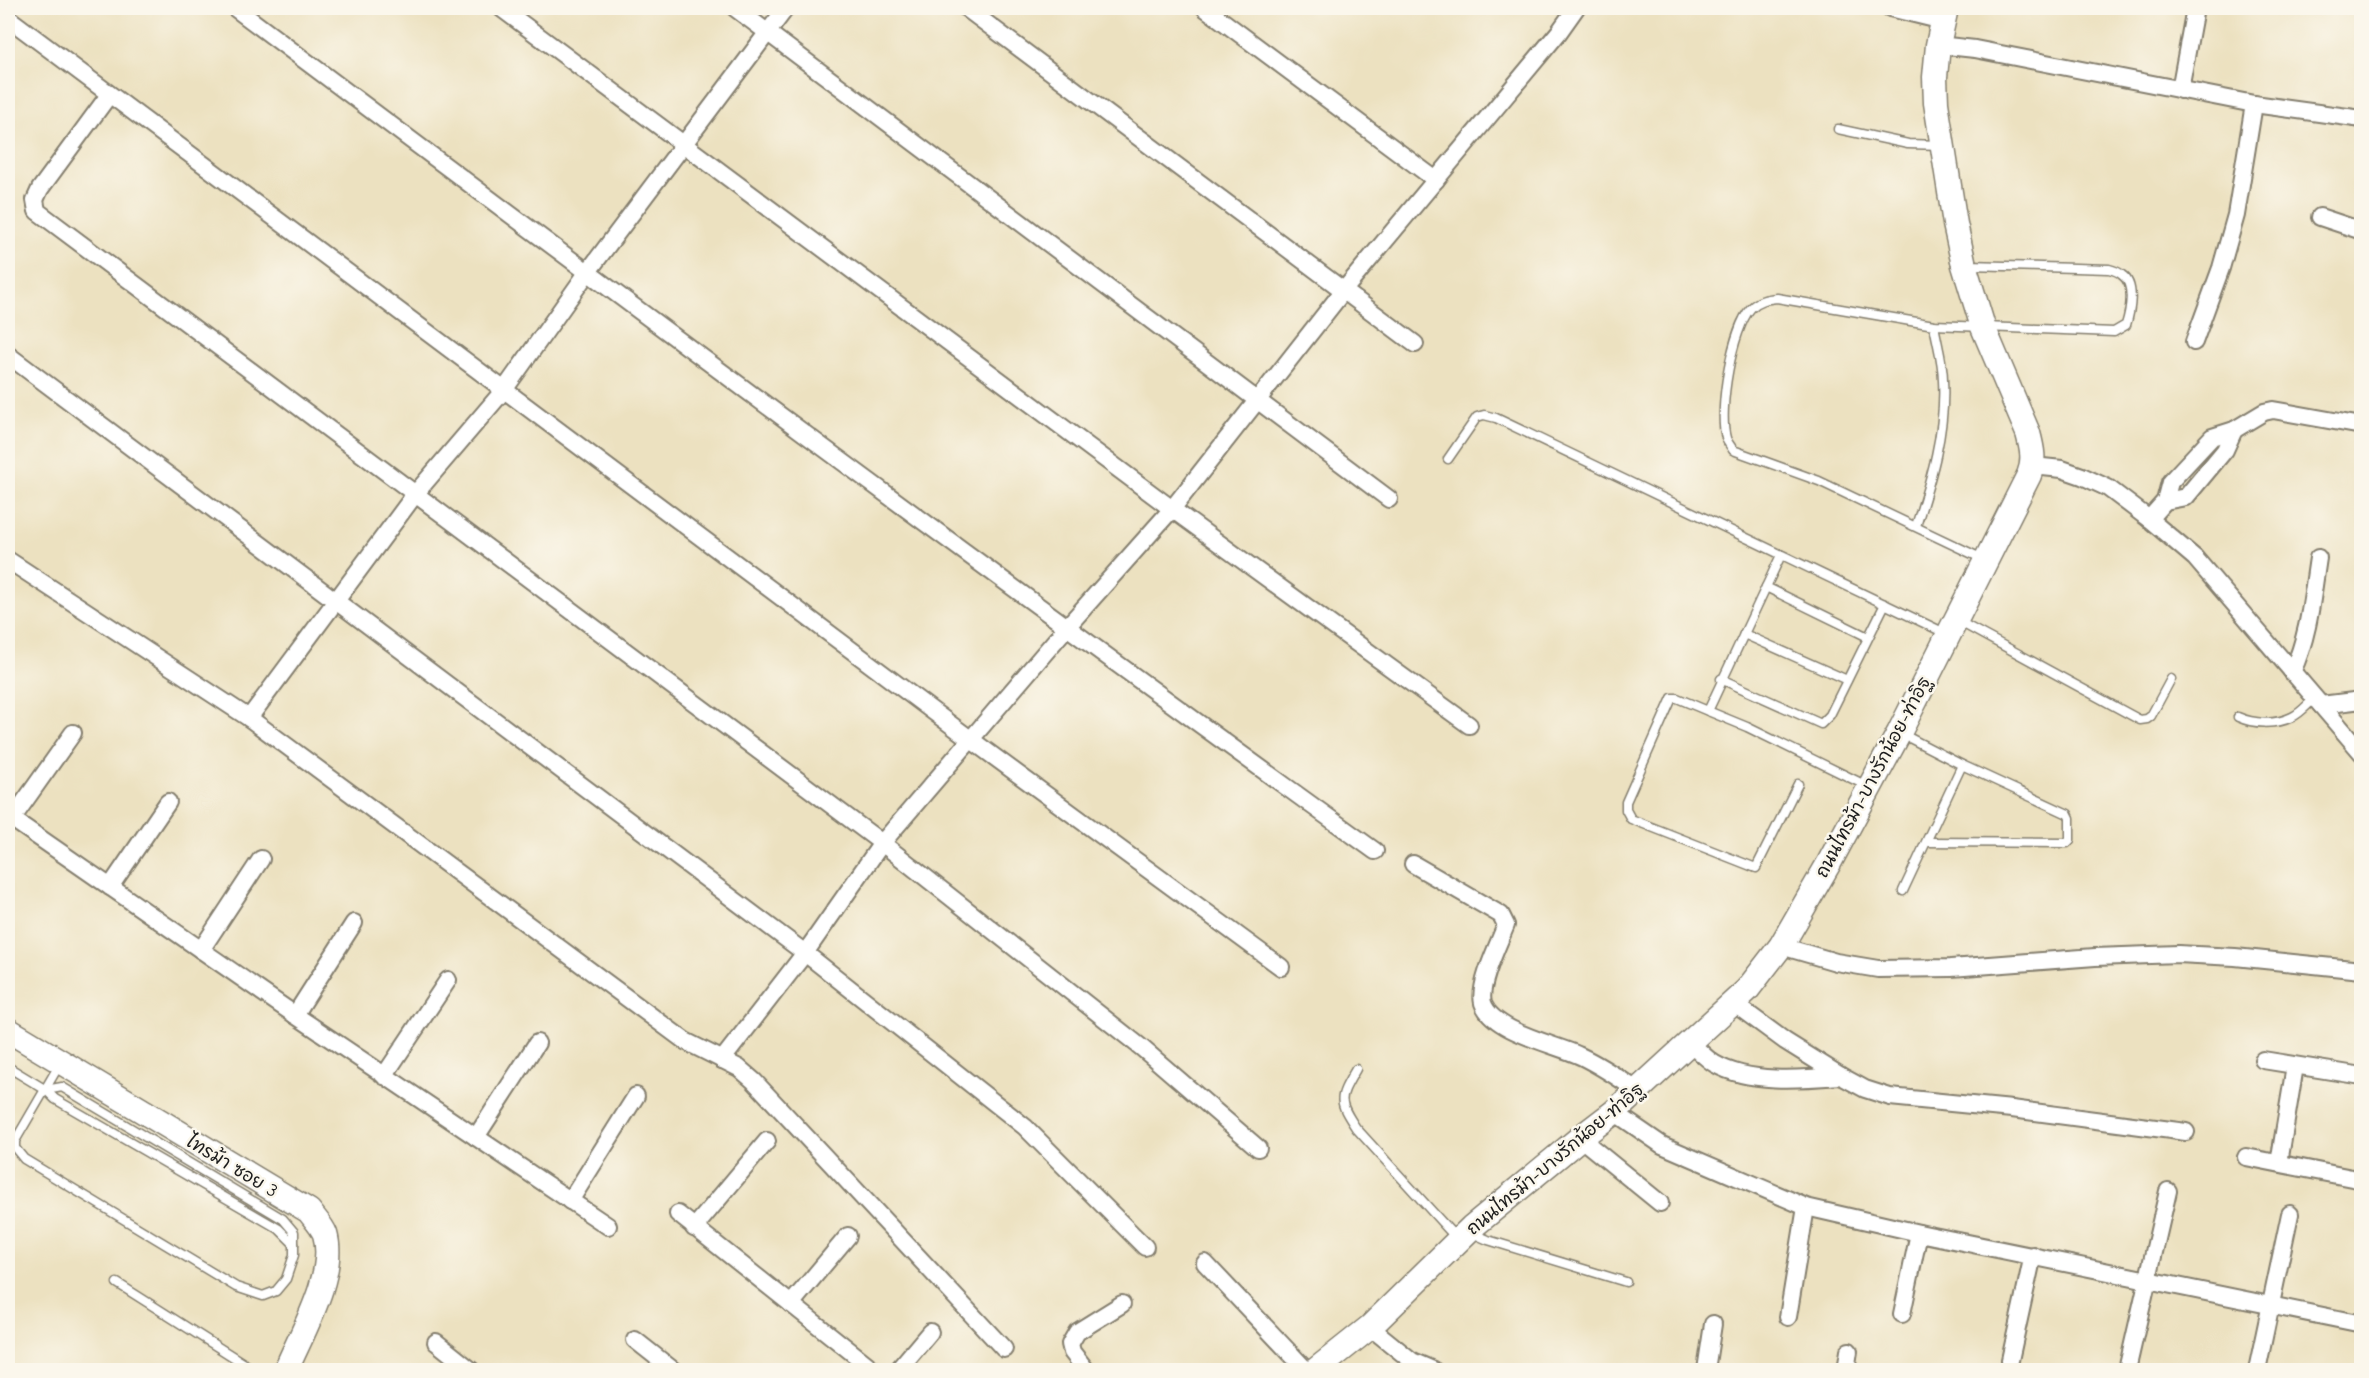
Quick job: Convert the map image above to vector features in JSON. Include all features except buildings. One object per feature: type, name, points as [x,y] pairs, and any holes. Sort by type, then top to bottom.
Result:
[{"type":"street","points":[[235,8],[587,273],[1066,628],[1375,852]]},
{"type":"street","points":[[501,8],[1172,509],[1469,725]]},
{"type":"street","points":[[735,8],[1389,499]]},
{"type":"street","points":[[249,718],[417,493],[504,390],[587,273],[786,8]]},
{"type":"street","points":[[966,8],[1415,344]]},
{"type":"street","points":[[1205,8],[1436,180]]},
{"type":"street","points":[[722,1060],[805,953],[882,843],[1066,628],[1172,509],[1344,290],[1559,32],[1576,8]]},
{"type":"street","points":[[1890,8],[1944,14],[1938,45],[1935,103],[1964,265],[1983,327],[2028,433],[2033,466],[2062,469],[2108,488],[2195,558],[2361,753]]},
{"type":"street","points":[[2180,90],[2195,8]]},
{"type":"street","points":[[8,18],[970,739],[1281,967]]},
{"type":"street","points":[[1938,45],[1975,49],[2254,104],[2361,119]]},
{"type":"street","points":[[109,95],[40,189],[35,200],[37,211],[882,843],[1142,1048],[1258,1148]]},
{"type":"street","points":[[2194,342],[2221,268],[2236,215],[2254,104]]},
{"type":"street","points":[[2320,217],[2361,231]]},
{"type":"street","points":[[8,355],[805,953],[1025,1127],[1145,1247]]},
{"type":"street","points":[[2149,519],[2165,501],[2170,482],[2212,437],[2234,430],[2264,412],[2273,410],[2361,426]]},
{"type":"street","name":"ถนนไทรม้า-บางรักน้อย-ท่าอิฐ","points":[[1316,1371],[1370,1327],[1465,1234],[1614,1112],[1747,990],[1781,946],[1870,788],[2033,466]]},
{"type":"street","points":[[2292,672],[2303,650],[2318,558]]},
{"type":"street","points":[[8,560],[249,718],[684,1041],[739,1068],[754,1081],[1004,1348]]},
{"type":"street","points":[[2318,702],[2361,700]]},
{"type":"street","points":[[73,734],[10,818],[384,1076],[608,1226]]},
{"type":"street","points":[[110,887],[168,802]]},
{"type":"street","points":[[201,950],[261,859]]},
{"type":"street","points":[[1413,864],[1501,915],[1506,925],[1482,991],[1484,1004],[1491,1014],[1512,1030],[1577,1054],[1637,1090]]},
{"type":"street","points":[[295,1015],[354,923]]},
{"type":"street","points":[[1781,946],[1836,962],[1878,969],[1942,969],[2095,957],[2178,954],[2235,957],[2361,970]]},
{"type":"street","points":[[384,1076],[448,980]]},
{"type":"street","points":[[1732,1002],[1785,1041],[1841,1076],[1865,1089],[1890,1097],[2012,1109],[2186,1132]]},
{"type":"street","name":"ไทรม้า ซอย 3","points":[[8,1030],[309,1211],[324,1232],[328,1251],[325,1279],[286,1371]]},
{"type":"street","points":[[1689,1042],[1715,1064],[1744,1074],[1792,1080],[1841,1076]]},
{"type":"street","points":[[476,1137],[537,1043]]},
{"type":"street","points":[[2263,1060],[2361,1076]]},
{"type":"street","points":[[2279,1163],[2295,1065]]},
{"type":"street","points":[[570,1201],[636,1096]]},
{"type":"street","points":[[1614,1112],[1662,1145],[1806,1207],[1919,1233],[2148,1278],[2361,1324]]},
{"type":"street","points":[[1580,1138],[1660,1203]]},
{"type":"street","points":[[694,1228],[767,1140]]},
{"type":"street","points":[[2246,1157],[2361,1180]]},
{"type":"street","points":[[2127,1371],[2168,1191]]},
{"type":"street","points":[[1788,1317],[1806,1207]]},
{"type":"street","points":[[678,1214],[874,1371]]},
{"type":"street","points":[[2257,1371],[2290,1214]]},
{"type":"street","points":[[1902,1314],[1919,1233]]},
{"type":"street","points":[[791,1304],[848,1236]]},
{"type":"street","points":[[2010,1360],[2033,1255]]},
{"type":"street","points":[[1205,1263],[1306,1371]]},
{"type":"street","points":[[1086,1371],[1072,1352],[1070,1344],[1077,1332],[1122,1304]]},
{"type":"street","points":[[1706,1371],[1713,1324]]},
{"type":"street","points":[[1370,1327],[1412,1361],[1433,1371]]},
{"type":"street","points":[[898,1371],[930,1332]]},
{"type":"street","points":[[636,1340],[674,1371]]},
{"type":"street","points":[[436,1342],[471,1371]]},
{"type":"street","points":[[1846,1371],[1849,1351]]},
{"type":"lane","points":[[1838,129],[1908,144],[1941,145]]},
{"type":"lane","points":[[1964,265],[2109,269],[2123,275],[2127,280],[2130,296],[2126,325],[2114,332],[1934,325],[1777,298],[1763,300],[1746,314],[1737,333],[1728,374],[1724,417],[1726,439],[1733,450],[1820,481],[1985,561]]},
{"type":"lane","points":[[1916,526],[1936,460],[1942,425],[1943,380],[1934,325]]},
{"type":"lane","points":[[1448,459],[1477,417],[1484,415],[1885,604],[1952,626],[2140,720],[2151,716],[2171,679]]},
{"type":"lane","points":[[1708,711],[1781,555]]},
{"type":"lane","points":[[1766,587],[1868,637]]},
{"type":"lane","points":[[1721,680],[1821,723],[1830,715],[1885,604]]},
{"type":"lane","points":[[1744,634],[1847,680]]},
{"type":"lane","points":[[1798,784],[1756,868],[1631,819],[1626,810],[1626,802],[1672,698],[1677,698],[1747,728],[1870,788]]},
{"type":"lane","points":[[2238,717],[2247,721],[2270,722],[2292,717],[2318,702]]},
{"type":"lane","points":[[1899,733],[2068,814],[2070,818],[2070,841],[2067,843],[1928,842]]},
{"type":"lane","points":[[1903,891],[1928,842],[1962,765]]},
{"type":"lane","points":[[46,1090],[62,1087],[283,1219],[294,1232],[294,1255],[286,1279],[276,1291],[263,1296],[236,1287],[24,1160],[15,1148],[15,1141],[61,1062]]},
{"type":"lane","points":[[8,1067],[46,1090],[55,1099],[279,1229],[294,1244]]},
{"type":"lane","points":[[1356,1070],[1342,1094],[1343,1107],[1356,1128],[1465,1234],[1479,1236],[1626,1282]]},
{"type":"lane","points":[[117,1283],[254,1371]]}]
